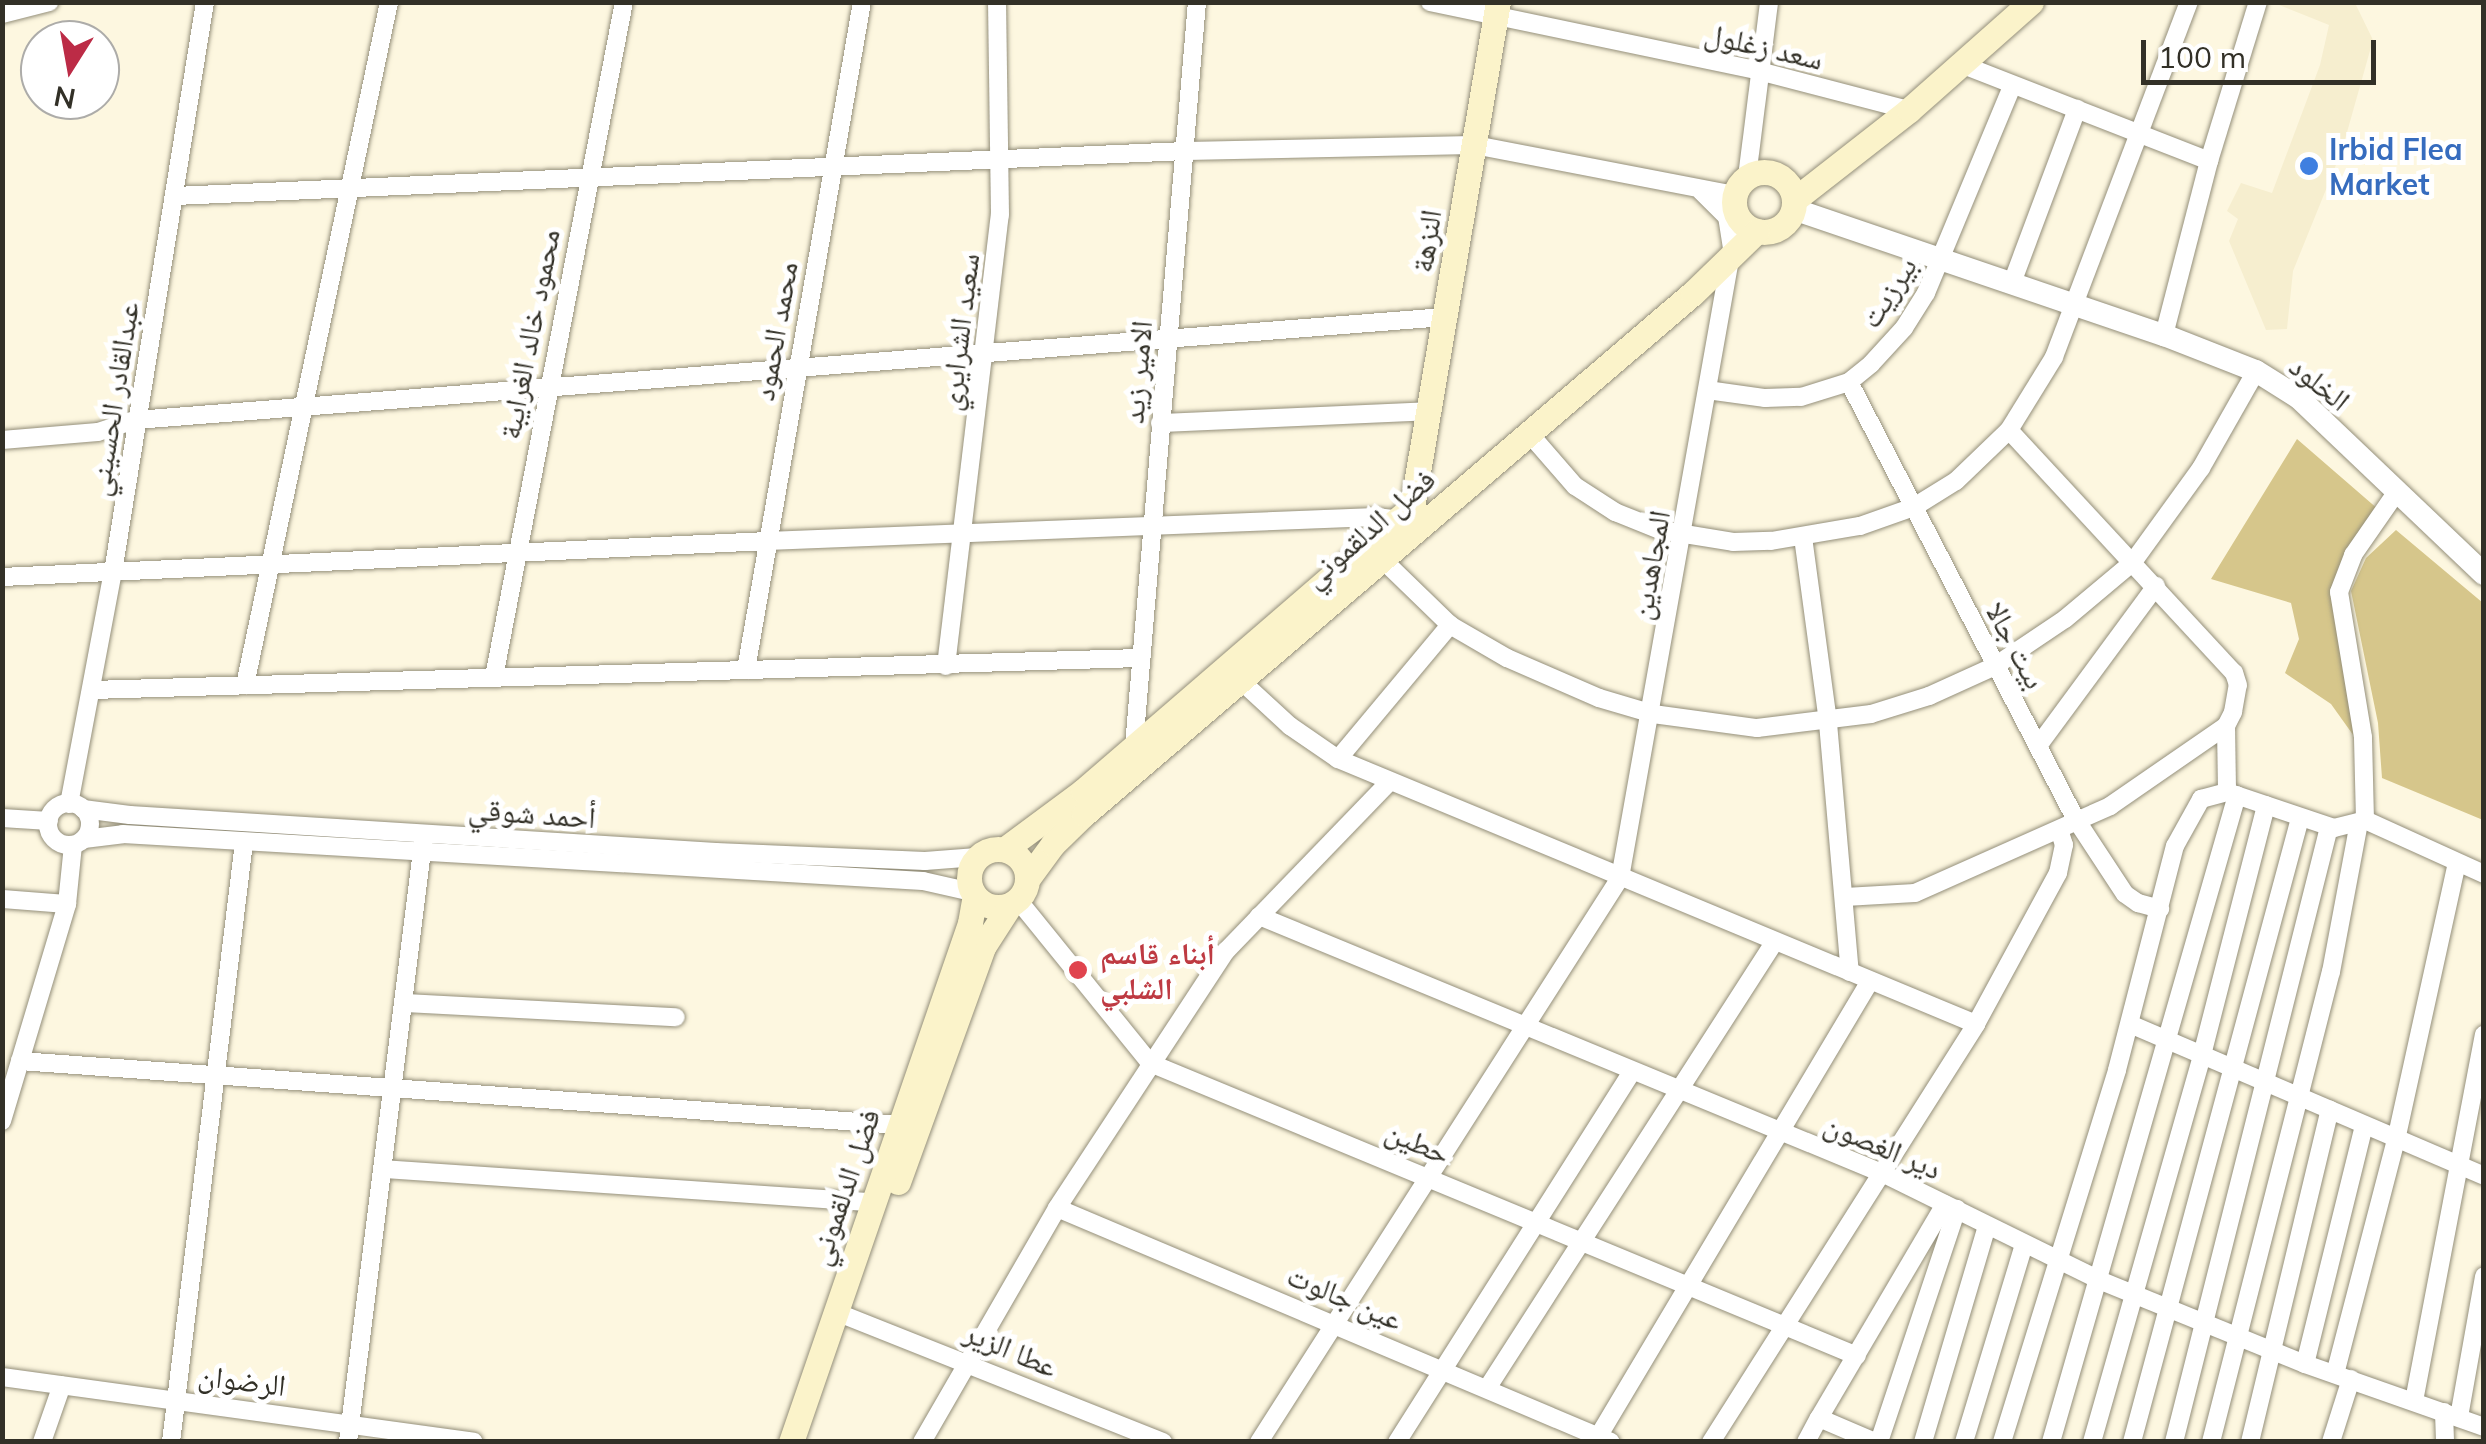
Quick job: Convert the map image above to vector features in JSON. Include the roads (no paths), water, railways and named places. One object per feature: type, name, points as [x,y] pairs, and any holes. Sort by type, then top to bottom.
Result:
[{"type":"main road","points":[[1794,205],[1786,182],[1777,176],[1741,186],[1736,214],[1757,231],[1775,230],[1794,205],[2032,2]]},
{"type":"main road","name":"النزهة","points":[[1417,490],[1497,10]]},
{"type":"main road","name":"فضل الدلقموني","points":[[791,1442],[844,1314],[986,938],[1061,836],[1694,293],[1757,231]]},
{"type":"main road","points":[[1417,490],[1429,506],[1449,503]]},
{"type":"main road","points":[[1005,849],[1022,859],[1019,894],[995,908],[974,894],[970,870],[978,857],[985,851],[1005,849],[1134,746],[1399,520],[1412,506],[1417,490]]},
{"type":"main road","name":"فضل الدلقموني","points":[[808,1442],[874,1202],[970,923],[974,894]]},
{"type":"street","points":[[2,14],[49,2]]},
{"type":"street","name":"عبدالقادر الحسيني","points":[[76,806],[205,2]]},
{"type":"street","points":[[246,684],[389,2]]},
{"type":"street","name":"محمود خالد الغرايبة","points":[[494,677],[514,554],[624,2]]},
{"type":"street","name":"محمد الحمود","points":[[746,670],[862,2]]},
{"type":"street","name":"سعيد الشرايري","points":[[946,666],[1000,216],[997,2]]},
{"type":"street","name":"الامير زيد","points":[[1134,746],[1138,658],[1198,2]]},
{"type":"street","name":"سعد زغلول","points":[[1430,2],[1497,10],[1909,110]]},
{"type":"street","points":[[174,196],[1184,152],[1474,145],[1696,188],[1741,186],[1769,2]]},
{"type":"street","points":[[1528,432],[1558,469],[1594,500],[1637,522],[1683,536],[1754,542],[1860,526],[1914,506],[1965,474],[2009,430],[2048,368],[2077,306],[2189,2]]},
{"type":"street","points":[[2164,335],[2209,161],[2258,2]]},
{"type":"street","points":[[1963,64],[2012,86],[2142,131],[2209,161]]},
{"type":"street","name":"بيرزيت","points":[[1707,390],[1784,399],[1848,382],[1904,328],[1942,258],[2012,86]]},
{"type":"street","points":[[2012,282],[2077,109]]},
{"type":"street","name":"المجاهدين","points":[[1620,878],[1653,714],[1730,260],[1727,217],[1716,202],[1696,188]]},
{"type":"street","name":"الخلود","points":[[1794,205],[2256,371],[2298,398],[2484,574]]},
{"type":"street","points":[[1694,293],[1708,305],[1717,329]]},
{"type":"street","points":[[2,440],[98,432],[136,420],[1446,317]]},
{"type":"street","points":[[1383,560],[1450,625],[1549,678],[1653,714],[1757,728],[1828,722],[1908,704],[1995,666],[2065,619],[2134,562],[2201,468],[2256,371]]},
{"type":"street","name":"بيت جالا","points":[[1848,382],[2077,822],[2125,894],[2138,903],[2160,909]]},
{"type":"street","points":[[1160,423],[1430,411]]},
{"type":"street","points":[[2009,430],[2234,673],[2238,697],[2226,726],[2232,794],[2168,1041],[2050,1442]]},
{"type":"street","points":[[2211,1442],[2330,972],[2362,822],[2361,722],[2339,592],[2353,555],[2396,493]]},
{"type":"street","points":[[2,577],[766,541],[1366,517],[1399,520]]},
{"type":"street","points":[[1803,537],[1828,722],[1850,972]]},
{"type":"street","points":[[2038,746],[2156,586]]},
{"type":"street","points":[[1338,759],[1450,625]]},
{"type":"street","points":[[92,690],[1138,658]]},
{"type":"street","points":[[1240,680],[1290,726],[1338,759],[1976,1024]]},
{"type":"street","points":[[1846,898],[1916,893],[2077,822],[2144,786],[2226,726]]},
{"type":"street","points":[[922,1442],[1057,1208],[1226,952],[1389,782]]},
{"type":"street","points":[[2002,1442],[2130,1024],[2175,846],[2191,812],[2211,793],[2232,794],[2329,827],[2362,822],[2484,874]]},
{"type":"street","points":[[2092,1442],[2202,1056],[2266,805]]},
{"type":"street","points":[[2,1121],[67,904],[78,842],[90,826],[76,806],[54,810],[49,821],[55,839],[78,842]]},
{"type":"street","name":"أحمد شوقي","points":[[76,806],[423,843],[923,881],[974,894]]},
{"type":"street","points":[[2,818],[49,821]]},
{"type":"street","points":[[2132,1442],[2300,818]]},
{"type":"street","points":[[2174,1442],[2329,827]]},
{"type":"street","points":[[1711,1442],[1976,1024],[2058,873],[2064,845],[2059,830]]},
{"type":"street","name":"أحمد شوقي","points":[[78,842],[122,834],[244,842],[423,843],[814,857],[978,857]]},
{"type":"street","points":[[171,1442],[244,842]]},
{"type":"street","points":[[349,1432],[423,843]]},
{"type":"street","points":[[2331,1442],[2457,863]]},
{"type":"street","points":[[1260,1442],[1620,878]]},
{"type":"street","name":"حطين","points":[[1019,894],[1150,1063],[1858,1356]]},
{"type":"street","points":[[2,899],[67,904]]},
{"type":"street","name":"دير الغصون","points":[[1259,916],[1680,1093],[1882,1173],[2099,1280],[2306,1364],[2484,1427]]},
{"type":"street","points":[[1488,1387],[1775,941]]},
{"type":"street","points":[[1601,1440],[1688,1284],[1870,981]]},
{"type":"street","points":[[405,1003],[676,1017]]},
{"type":"street","points":[[2130,1024],[2484,1176]]},
{"type":"street","points":[[2414,1402],[2484,1035]]},
{"type":"street","points":[[20,1061],[899,1125]]},
{"type":"street","points":[[1397,1442],[1632,1072]]},
{"type":"street","points":[[2250,1442],[2330,1110]]},
{"type":"street","points":[[2306,1364],[2364,1126]]},
{"type":"street","points":[[383,1169],[874,1202]]},
{"type":"street","points":[[1806,1442],[1952,1207]]},
{"type":"street","points":[[1819,1418],[1847,1436],[1877,1442],[1952,1207]]},
{"type":"street","name":"عين جالوت","points":[[1057,1208],[1442,1367],[1601,1440]]},
{"type":"street","points":[[1923,1442],[1988,1226]]},
{"type":"street","points":[[1964,1442],[2024,1244]]},
{"type":"street","points":[[2445,1442],[2484,1276]]},
{"type":"street","name":"عطا الزير","points":[[844,1314],[967,1360],[1156,1440]]},
{"type":"street","name":"الرضوان","points":[[2,1377],[176,1400],[349,1432],[474,1442]]},
{"type":"street","points":[[42,1442],[62,1385]]},
{"type":"place","name":"Irbid Flea Market","points":[[2309,166]]},
{"type":"place","name":"أبناء قاسم الشلبي","points":[[1078,970]]}]
